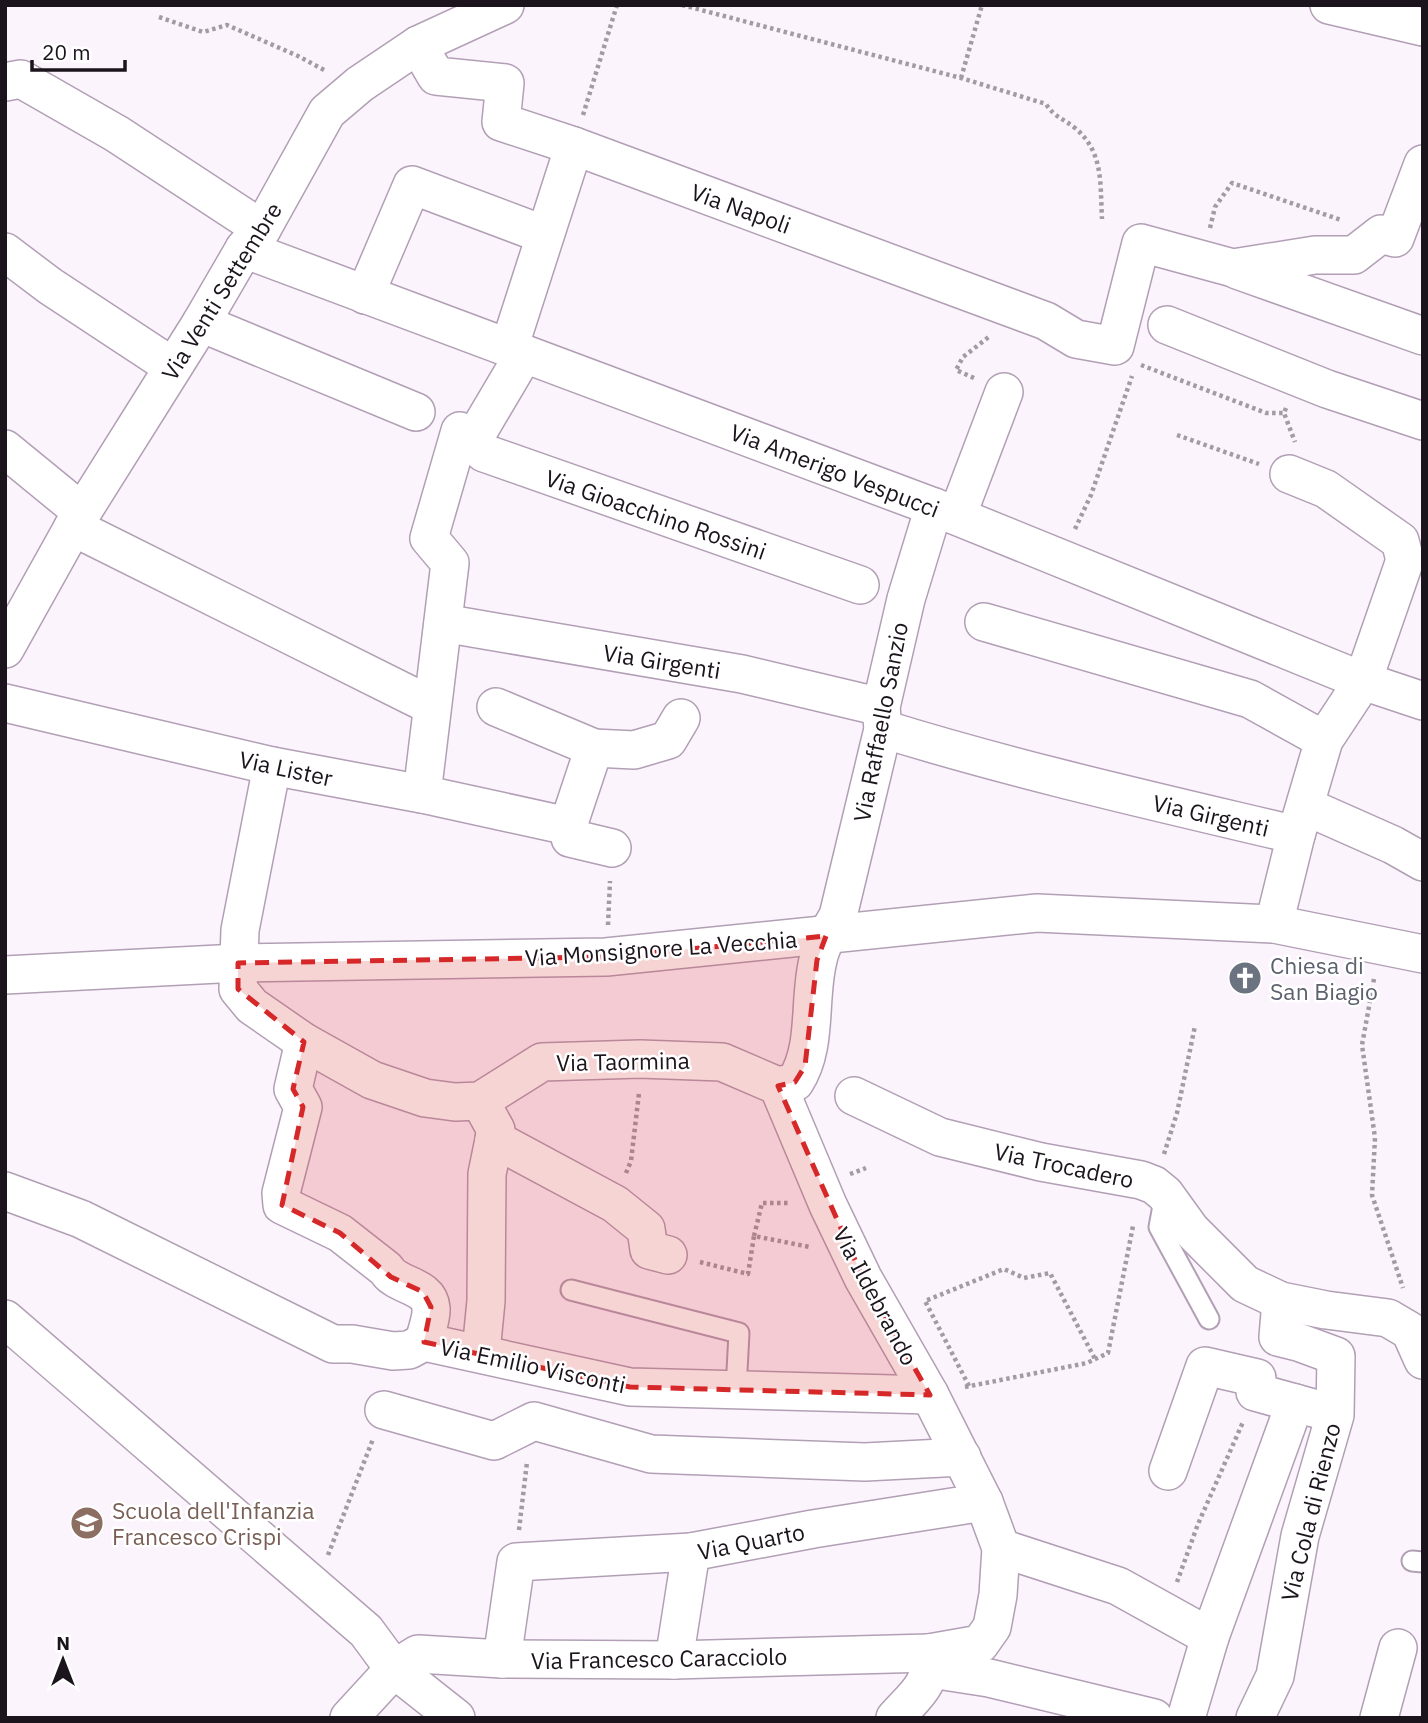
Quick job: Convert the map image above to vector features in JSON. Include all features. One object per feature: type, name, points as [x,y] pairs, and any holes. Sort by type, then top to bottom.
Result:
[{"type":"street","name":"Via Venti Settembre","points":[[5,649],[77,520],[253,239],[327,112],[418,45],[505,5]]},
{"type":"street","points":[[1329,5],[1423,27]]},
{"type":"street","name":"Via Napoli","points":[[418,45],[436,76],[505,83],[501,122],[574,146],[1046,321],[1076,339],[1126,355]]},
{"type":"street","name":"Via Amerigo Vespucci","points":[[5,82],[21,79],[117,134],[253,239],[365,295],[945,511],[1363,681],[1423,701]]},
{"type":"street","points":[[422,794],[450,563],[429,538],[466,436],[516,351],[545,235],[574,146]]},
{"type":"street","points":[[1217,264],[1315,255],[1354,255],[1381,234],[1395,238],[1423,164]]},
{"type":"street","points":[[365,295],[412,185],[545,235]]},
{"type":"street","points":[[1126,355],[1141,243],[1217,264],[1423,336]]},
{"type":"street","points":[[5,252],[50,286],[173,367]]},
{"type":"street","points":[[201,323],[416,412]]},
{"type":"street","points":[[1167,325],[1299,378],[1423,421]]},
{"type":"street","name":"Via Raffaello Sanzio","points":[[826,936],[838,916],[906,599],[945,511],[1004,393]]},
{"type":"street","name":"Via Gioacchino Rossini","points":[[466,436],[484,453],[860,585]]},
{"type":"street","points":[[5,449],[77,520],[432,706]]},
{"type":"street","points":[[1274,924],[1300,820],[1324,740],[1363,681],[1414,562],[1400,541],[1326,489],[1289,474]]},
{"type":"street","points":[[984,622],[1250,699],[1324,740]]},
{"type":"street","name":"Via Girgenti","points":[[443,623],[742,674],[882,718],[962,754],[1104,790],[1300,820],[1393,845],[1423,862]]},
{"type":"street","name":"Via Lister","points":[[5,703],[272,766],[422,794],[568,826],[570,838],[612,848]]},
{"type":"street","points":[[496,707],[594,748],[634,751],[668,740],[681,718]]},
{"type":"street","points":[[568,826],[594,748]]},
{"type":"street","points":[[272,766],[240,930],[238,989],[252,1006],[304,1042],[372,1080],[425,1098],[455,1102],[480,1101],[496,1130],[487,1174],[486,1301],[481,1352]]},
{"type":"street","name":"Via Monsignore La Vecchia","points":[[5,975],[238,963],[606,957],[1037,913],[1274,924],[1423,954]]},
{"type":"street","points":[[778,1086],[795,1082],[805,1066],[817,960],[826,936]]},
{"type":"street","points":[[304,1042],[293,1089],[303,1107],[281,1193],[282,1205],[340,1233],[386,1269],[391,1277],[423,1292],[431,1307],[424,1342]]},
{"type":"street","name":"Via Taormina","points":[[480,1101],[542,1062],[640,1059],[722,1062],[778,1086]]},
{"type":"street","name":"Via Ildebrando","points":[[778,1086],[852,1255],[930,1395],[984,1502],[1001,1548]]},
{"type":"street","name":"Via Trocadero","points":[[854,1096],[940,1137],[1154,1186],[1191,1230],[1245,1284],[1281,1301],[1388,1318],[1417,1345]]},
{"type":"street","points":[[494,1139],[615,1204],[646,1229],[649,1251],[681,1258]]},
{"type":"street","name":"Via Emilio Visconti","points":[[5,1191],[81,1219],[333,1344],[352,1344],[393,1351],[409,1350],[424,1342],[481,1352],[630,1387],[930,1395]]},
{"type":"street","name":"Via Cola di Rienzo","points":[[1255,1718],[1275,1676],[1300,1536],[1335,1415],[1336,1356],[1278,1337],[1281,1301]]},
{"type":"street","points":[[5,1319],[366,1631],[394,1669],[456,1718]]},
{"type":"street","points":[[1168,1471],[1205,1366],[1257,1378],[1255,1392],[1335,1415]]},
{"type":"street","points":[[1186,1718],[1210,1637],[1295,1403]]},
{"type":"street","points":[[384,1410],[494,1441],[534,1421],[651,1454],[865,1462],[961,1457]]},
{"type":"street","name":"Via Quarto","points":[[516,1562],[691,1552],[813,1529],[984,1502]]},
{"type":"street","points":[[895,1718],[928,1680],[930,1661],[980,1644],[992,1626],[998,1595],[1001,1548],[1118,1586],[1210,1637]]},
{"type":"street","points":[[674,1660],[691,1552]]},
{"type":"street","points":[[502,1659],[516,1562]]},
{"type":"street","points":[[1379,1718],[1398,1648]]},
{"type":"street","name":"Via Francesco Caracciolo","points":[[394,1669],[418,1654],[502,1659],[930,1661],[1154,1718]]},
{"type":"street","points":[[349,1718],[394,1669]]},
{"type":"lane","points":[[1154,1186],[1158,1227],[1209,1319]]},
{"type":"lane","points":[[571,1290],[739,1333],[736,1390]]},
{"type":"path","points":[[574,146],[617,5]]},
{"type":"path","points":[[682,5],[961,78],[1046,104],[1054,115],[1074,126],[1091,144],[1099,168],[1102,219]]},
{"type":"path","points":[[961,78],[982,5]]},
{"type":"path","points":[[159,18],[203,32],[227,25],[332,74],[348,94]]},
{"type":"path","points":[[1217,264],[1215,207],[1232,183],[1381,234]]},
{"type":"path","points":[[998,329],[963,358],[956,370],[1004,393]]},
{"type":"path","points":[[1091,495],[1126,355],[1266,413],[1284,413]]},
{"type":"path","points":[[1177,435],[1289,474],[1295,442],[1284,413],[1299,378]]},
{"type":"path","points":[[606,957],[612,848]]},
{"type":"path","points":[[1367,1009],[1362,1045],[1375,1138],[1372,1195],[1403,1285],[1417,1345]]},
{"type":"path","points":[[930,1395],[1087,1363],[1108,1353],[1177,1113],[1195,1026]]},
{"type":"path","points":[[631,1161],[638,1113],[640,1059]]},
{"type":"path","points":[[681,1258],[748,1274],[762,1203],[780,1203]]},
{"type":"path","points":[[754,1236],[852,1255]]},
{"type":"path","points":[[969,1386],[925,1301],[1004,1269],[1024,1278],[1050,1273],[1095,1359]]},
{"type":"path","points":[[1166,1613],[1198,1524],[1255,1392]]},
{"type":"path","points":[[315,1588],[384,1410]]},
{"type":"path","points":[[494,1441],[527,1461],[516,1562]]},
{"type":"highlighted area","points":[[826,936],[817,960],[805,1066],[795,1082],[778,1086],[863,1278],[930,1395],[630,1387],[424,1342],[431,1307],[423,1292],[391,1277],[340,1233],[282,1205],[303,1107],[293,1089],[304,1042],[238,989],[238,963],[606,957]]},
{"type":"place","name":"Chiesa di San Biagio","points":[[1245,978]]},
{"type":"place","name":"Scuola dell'Infanzia Francesco Crispi","points":[[87,1523]]}]
